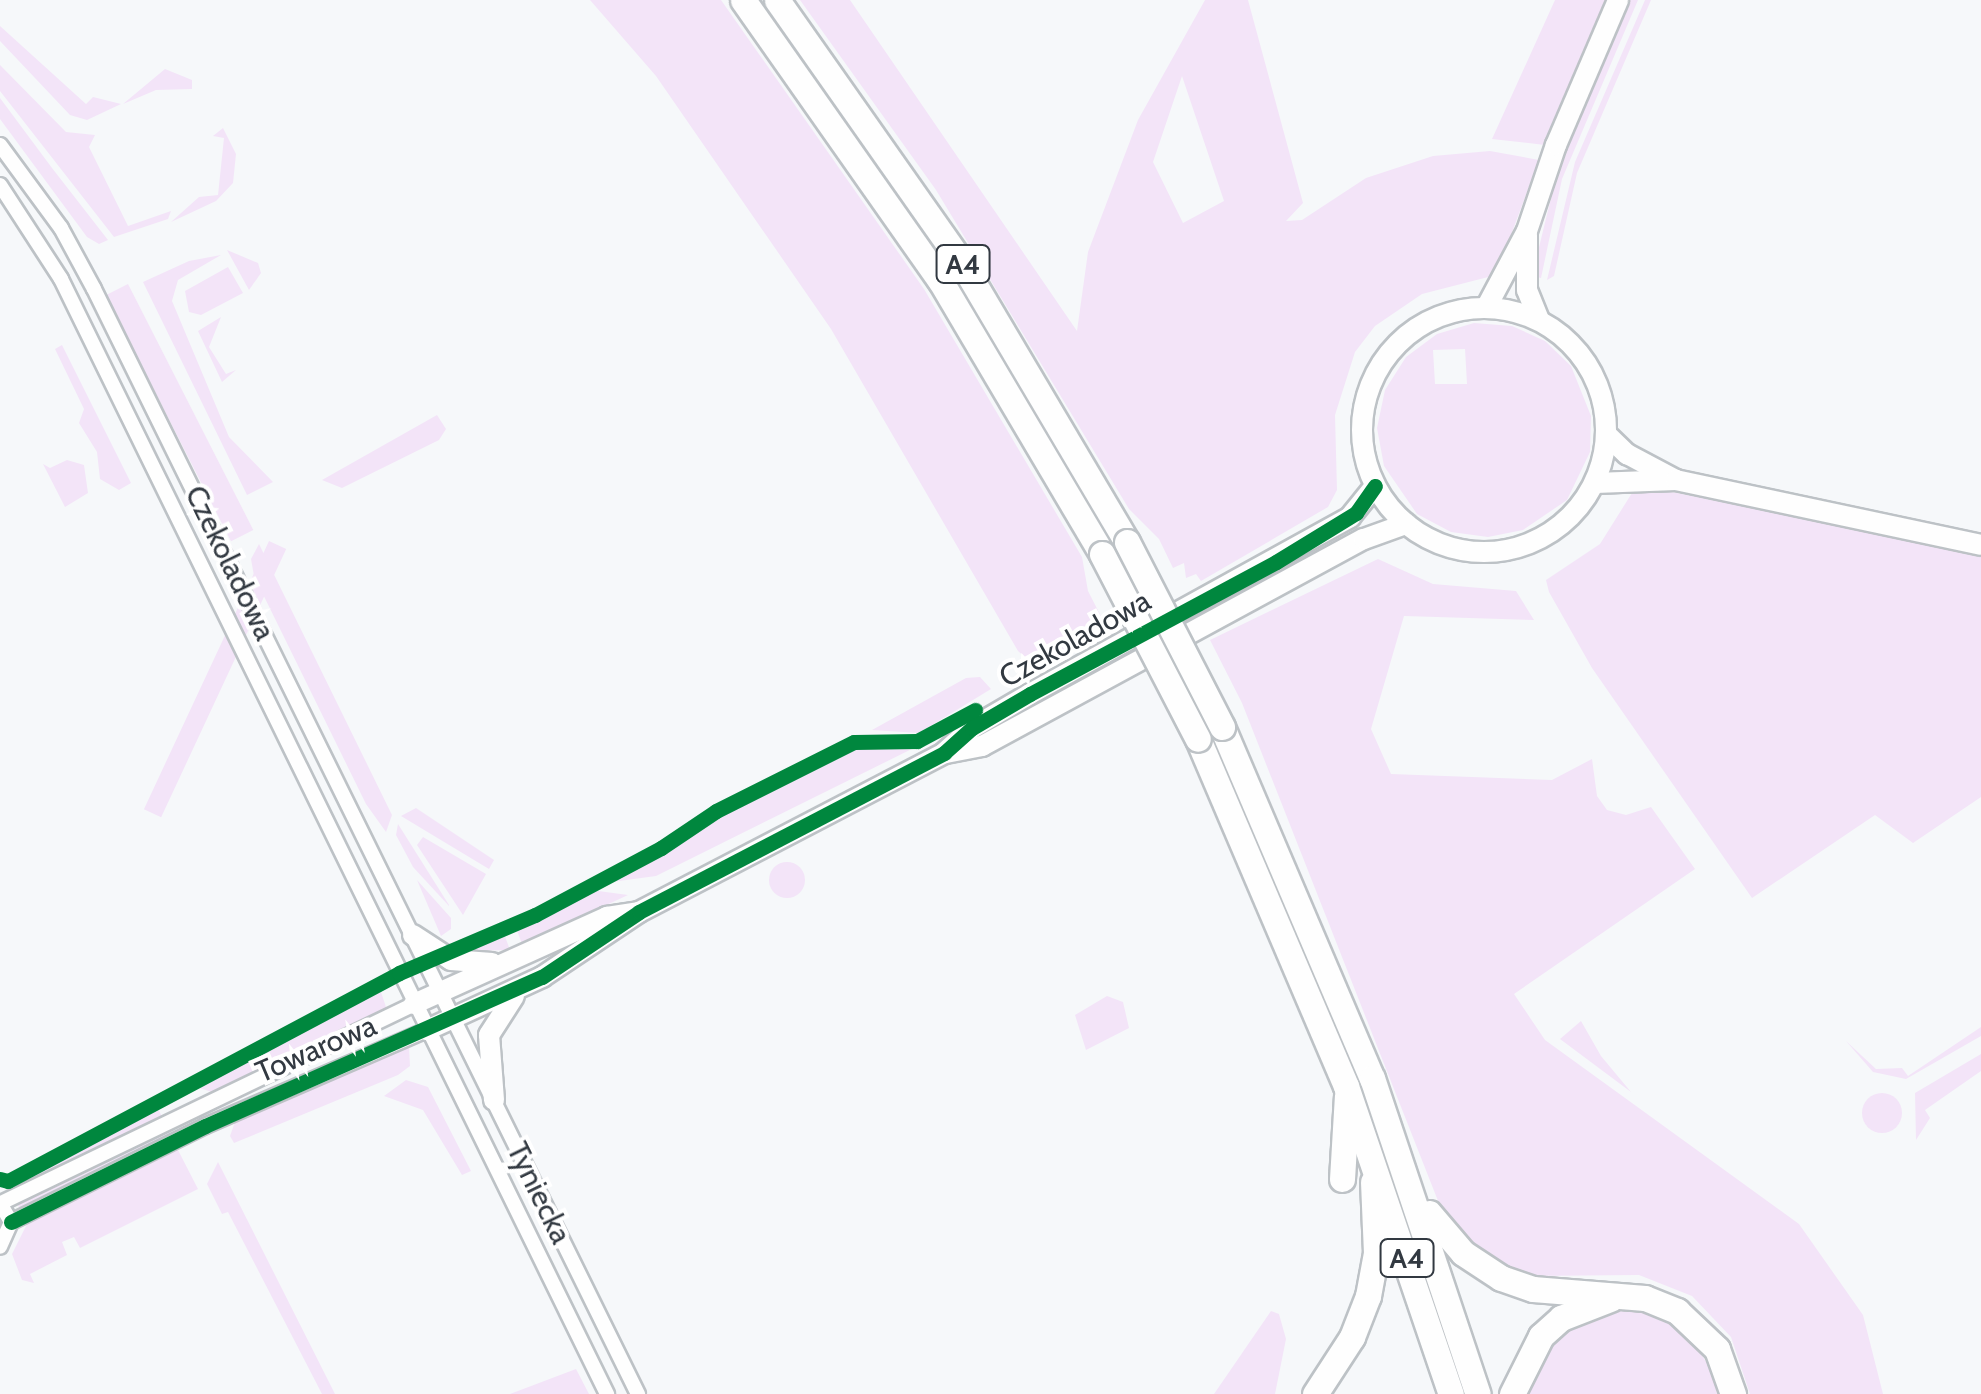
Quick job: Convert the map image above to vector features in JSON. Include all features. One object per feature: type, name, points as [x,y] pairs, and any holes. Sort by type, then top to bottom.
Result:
[{"type":"highway","name":"A4","points":[[743,0],[940,280],[1102,554],[1198,739],[1346,1086],[1450,1394]]},
{"type":"highway","name":"A4","points":[[776,0],[964,265],[1127,542],[1222,727],[1341,998],[1414,1192]]},
{"type":"highway","points":[[1342,1179],[1346,1086]]},
{"type":"highway","points":[[1315,1394],[1355,1331],[1374,1272],[1375,1196],[1360,1124]]},
{"type":"highway","points":[[1414,1192],[1482,1268],[1532,1289],[1660,1302],[1693,1322],[1716,1350],[1733,1394]]},
{"type":"highway","points":[[1414,1192],[1478,1394]]},
{"type":"highway","points":[[1512,1394],[1542,1336],[1562,1318],[1615,1296]]},
{"type":"street","points":[[1486,308],[1527,232],[1556,145],[1618,0]]},
{"type":"street","name":"Czekoladowa","points":[[0,145],[61,228],[94,289],[441,992]]},
{"type":"street","name":"Czekoladowa","points":[[0,185],[61,279],[427,1030],[523,988],[610,936],[639,912],[944,754],[972,728],[1054,680],[1350,517],[1375,486]]},
{"type":"street","points":[[1527,232],[1527,288],[1539,320],[1591,370],[1607,434],[1595,483],[1556,530],[1520,548],[1453,549],[1406,524],[1375,486],[1362,419],[1382,363],[1426,323],[1486,308],[1539,320]]},
{"type":"street","points":[[1607,434],[1629,455],[1676,480]]},
{"type":"street","points":[[1595,483],[1676,480],[1981,545]]},
{"type":"street","name":"Czekoladowa","points":[[944,754],[982,746],[1364,539],[1406,524]]},
{"type":"street","name":"Czekoladowa","points":[[414,1004],[607,916],[639,912]]},
{"type":"street","points":[[413,934],[451,960],[473,965],[509,959]]},
{"type":"street","points":[[494,1100],[489,1034],[497,1014],[523,988]]},
{"type":"street","name":"Tyniecka","points":[[441,992],[638,1394]]},
{"type":"street","name":"Towarowa","points":[[0,1203],[414,1004]]},
{"type":"street","name":"Towarowa","points":[[11,1222],[205,1126],[427,1030]]},
{"type":"street","name":"Tyniecka","points":[[427,1030],[607,1394]]},
{"type":"street","points":[[0,1203],[11,1222],[0,1247]]},
{"type":"shaded area","points":[[590,0],[721,0],[924,289],[1082,557],[1088,591],[1108,630],[1049,660],[1028,660],[1018,651],[831,329],[656,76]]},
{"type":"shaded area","points":[[800,0],[850,0],[1077,331],[1088,252],[1138,120],[1205,0],[1248,0],[1303,203],[1286,221],[1302,220],[1366,178],[1433,156],[1490,151],[1539,160],[1496,275],[1422,294],[1375,326],[1355,352],[1335,415],[1337,490],[1328,507],[1201,581],[1196,574],[1186,578],[1184,563],[1173,568],[1159,539],[1129,509],[936,190]],"holes":[[[1182,76],[1224,201],[1183,223],[1153,162]]]},
{"type":"shaded area","points":[[1555,0],[1607,0],[1545,145],[1492,139]]},
{"type":"shaded area","points":[[1628,0],[1638,0],[1562,179],[1541,278],[1532,276],[1562,153]]},
{"type":"shaded area","points":[[1645,0],[1651,0],[1577,173],[1554,276],[1547,280],[1575,162]]},
{"type":"shaded area","points":[[0,26],[86,104],[93,97],[121,104],[87,120],[70,115],[0,41]]},
{"type":"shaded area","points":[[0,65],[66,132],[95,135],[89,147],[128,226],[171,211],[168,219],[114,237],[0,91]]},
{"type":"shaded area","points":[[165,69],[192,80],[192,89],[156,90],[123,104]]},
{"type":"shaded area","points":[[0,98],[108,240],[99,244],[87,237],[0,119]]},
{"type":"shaded area","points":[[223,128],[236,154],[233,183],[216,201],[171,222],[199,197],[218,195],[224,138],[213,136]]},
{"type":"shaded area","points":[[227,250],[258,263],[261,273],[249,290]]},
{"type":"shaded area","points":[[221,255],[178,280],[172,301],[229,437],[273,482],[247,495],[143,282],[189,261]]},
{"type":"shaded area","points":[[228,267],[243,293],[201,315],[189,312],[185,291]]},
{"type":"shaded area","points":[[128,284],[253,530],[231,541],[106,295]]},
{"type":"shaded area","points":[[221,317],[209,347],[226,374],[236,370],[222,382],[198,331]]},
{"type":"shaded area","points":[[1474,323],[1512,326],[1545,341],[1571,366],[1591,416],[1590,452],[1567,500],[1523,530],[1488,537],[1451,532],[1417,514],[1384,466],[1377,428],[1385,390],[1406,357],[1437,334]],"holes":[[[1465,349],[1467,384],[1435,384],[1433,350]]]},
{"type":"shaded area","points":[[62,345],[131,483],[119,490],[100,479],[97,452],[79,423],[84,409],[55,349]]},
{"type":"shaded area","points":[[437,415],[446,429],[439,440],[342,488],[322,480]]},
{"type":"shaded area","points":[[67,460],[84,465],[88,493],[65,507],[43,464],[50,468]]},
{"type":"shaded area","points":[[1637,485],[1981,554],[1981,797],[1913,843],[1875,815],[1752,898],[1592,668],[1549,592],[1546,580],[1600,544]]},
{"type":"shaded area","points":[[269,541],[286,549],[161,817],[144,809]]},
{"type":"shaded area","points":[[259,544],[392,815],[386,832],[366,804],[254,576],[251,559]]},
{"type":"shaded area","points":[[1378,559],[1433,584],[1516,591],[1534,620],[1404,616],[1371,729],[1391,774],[1552,780],[1592,759],[1597,796],[1607,810],[1626,815],[1651,807],[1695,869],[1514,994],[1545,1040],[1799,1224],[1863,1315],[1883,1394],[1750,1394],[1731,1337],[1692,1296],[1639,1275],[1526,1276],[1480,1254],[1442,1211],[1242,703],[1210,640]]},
{"type":"shaded area","points":[[980,677],[991,689],[919,733],[872,730],[966,678]]},
{"type":"shaded area","points":[[944,733],[656,876],[604,883],[727,809],[859,743],[903,746]]},
{"type":"shaded area","points":[[416,808],[494,860],[489,869],[401,816]]},
{"type":"shaded area","points":[[398,824],[449,906],[413,867],[396,835]]},
{"type":"shaded area","points":[[423,837],[486,874],[463,915],[417,845]]},
{"type":"shaded area","points":[[787,862],[800,867],[805,880],[800,893],[787,898],[774,893],[769,880],[774,867]]},
{"type":"shaded area","points":[[417,880],[451,918],[451,929],[441,936]]},
{"type":"shaded area","points":[[591,890],[628,895],[522,944],[515,925]]},
{"type":"shaded area","points":[[503,931],[510,950],[453,951]]},
{"type":"shaded area","points":[[380,989],[387,1010],[215,1093],[196,1087]]},
{"type":"shaded area","points":[[1107,996],[1123,1002],[1129,1028],[1086,1050],[1075,1015]]},
{"type":"shaded area","points":[[1581,1021],[1601,1056],[1631,1092],[1560,1039]]},
{"type":"shaded area","points":[[1981,1027],[1981,1036],[1906,1079],[1873,1072],[1846,1041],[1876,1069],[1902,1068],[1908,1076]]},
{"type":"shaded area","points":[[409,1047],[410,1066],[398,1075],[234,1143],[230,1136],[236,1119]]},
{"type":"shaded area","points":[[1981,1054],[1981,1071],[1925,1110],[1930,1118],[1916,1140],[1915,1093]]},
{"type":"shaded area","points":[[406,1080],[428,1087],[471,1171],[462,1175],[423,1110],[384,1096]]},
{"type":"shaded area","points":[[1882,1093],[1896,1099],[1902,1113],[1896,1127],[1882,1133],[1868,1127],[1862,1113],[1868,1099]]},
{"type":"shaded area","points":[[157,1106],[162,1117],[24,1184],[22,1179]]},
{"type":"shaded area","points":[[170,1132],[171,1135],[20,1209],[18,1205]]},
{"type":"shaded area","points":[[178,1150],[198,1189],[80,1248],[74,1237],[62,1242],[67,1255],[30,1274],[34,1283],[22,1280],[12,1254],[27,1224]]},
{"type":"shaded area","points":[[218,1162],[335,1394],[322,1394],[228,1212],[222,1214],[207,1184]]},
{"type":"shaded area","points":[[1621,1307],[1653,1314],[1684,1331],[1713,1371],[1717,1394],[1518,1394],[1524,1374],[1574,1318]]},
{"type":"shaded area","points":[[1271,1311],[1279,1314],[1286,1339],[1275,1394],[1214,1394]]},
{"type":"shaded area","points":[[576,1369],[589,1394],[510,1394]]},
{"type":"cycle path","points":[[11,1222],[205,1126],[542,977],[639,912],[944,753],[972,728],[1030,694],[1276,562],[1356,513],[1375,486]]},
{"type":"cycle path","points":[[0,1179],[8,1181],[399,973],[535,915],[661,848],[716,811],[854,742],[917,741],[975,710]]}]
